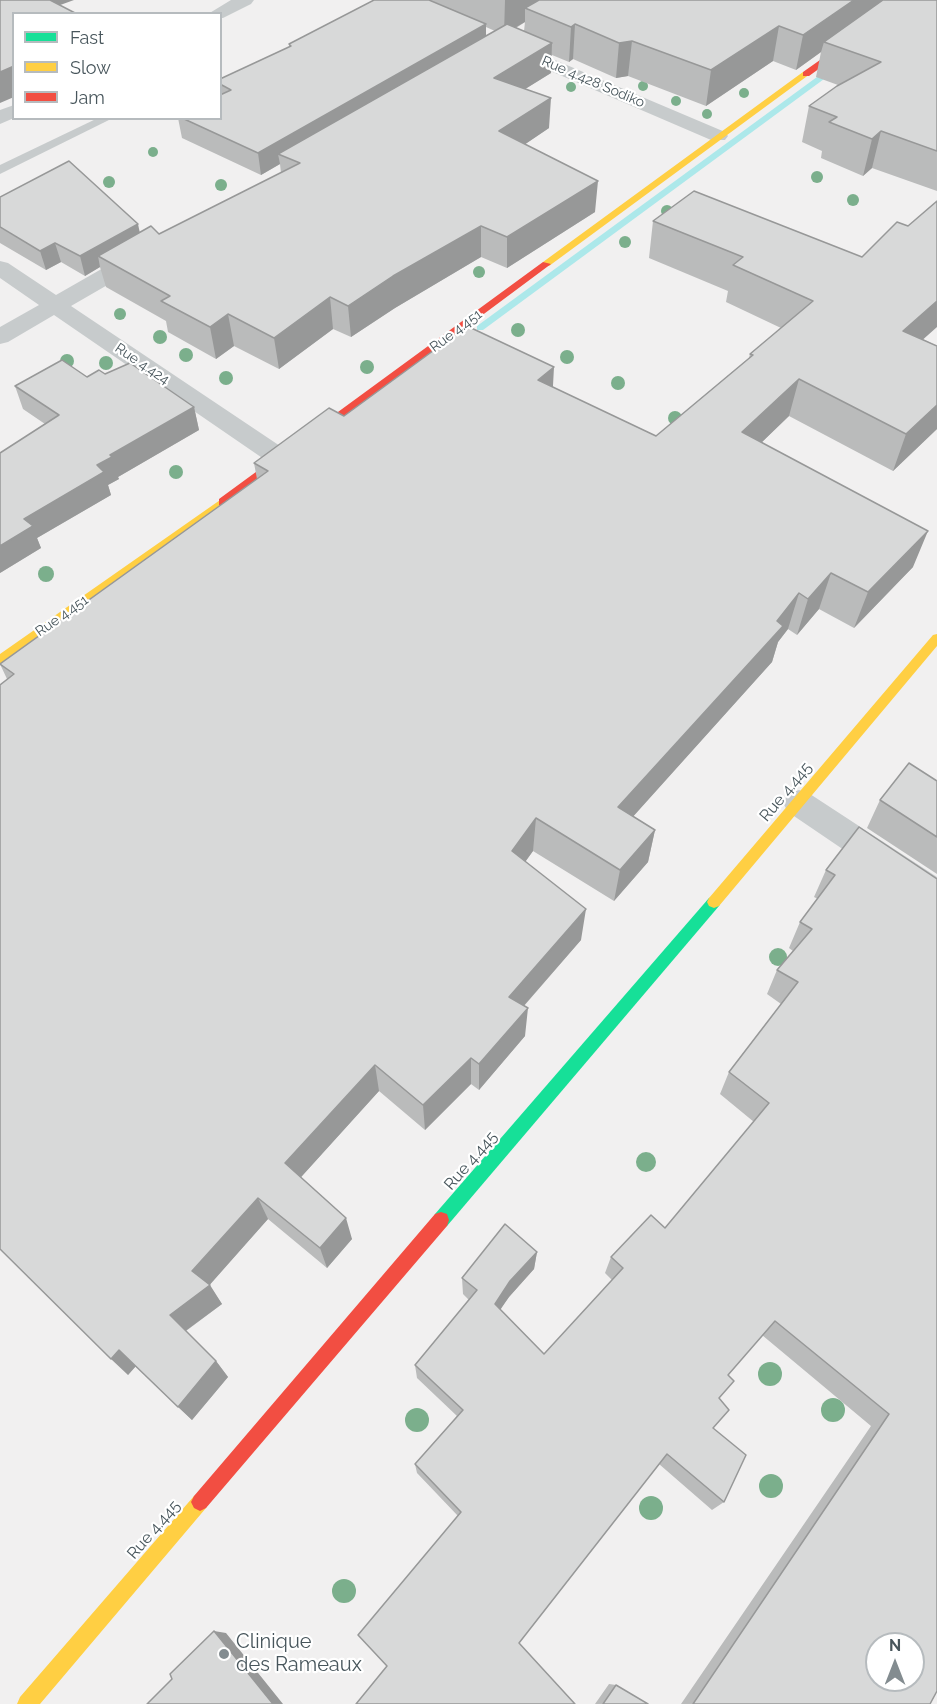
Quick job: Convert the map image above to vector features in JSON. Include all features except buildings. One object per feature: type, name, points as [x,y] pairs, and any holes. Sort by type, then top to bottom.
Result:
[{"type":"street","points":[[221,12],[245,0]]},
{"type":"street","name":"Rue 4.451","points":[[0,660],[283,460],[718,136],[910,0]]},
{"type":"street","name":"Rue 4.428 Sodiko","points":[[523,33],[497,44],[718,136]]},
{"type":"street","points":[[0,337],[157,246]]},
{"type":"street","name":"Rue 4.424","points":[[0,268],[283,460]]},
{"type":"street","name":"Rue 4.445","points":[[27,1704],[799,803],[937,638]]},
{"type":"street","points":[[799,803],[937,895]]},
{"type":"lane","points":[[0,170],[104,120]]},
{"type":"waterway","points":[[480,328],[835,68]]},
{"type":"traffic: fast","points":[[441,1220],[714,902]]},
{"type":"traffic: slow","points":[[546,264],[806,74]]},
{"type":"traffic: slow","points":[[0,660],[223,502]]},
{"type":"traffic: slow","points":[[714,902],[937,638]]},
{"type":"traffic: slow","points":[[27,1704],[200,1502]]},
{"type":"traffic: jam","points":[[806,74],[910,0]]},
{"type":"traffic: jam","points":[[223,502],[546,264]]},
{"type":"traffic: jam","points":[[200,1502],[441,1220]]},
{"type":"place","name":"Clinique des Rameaux","points":[[224,1654]]}]
